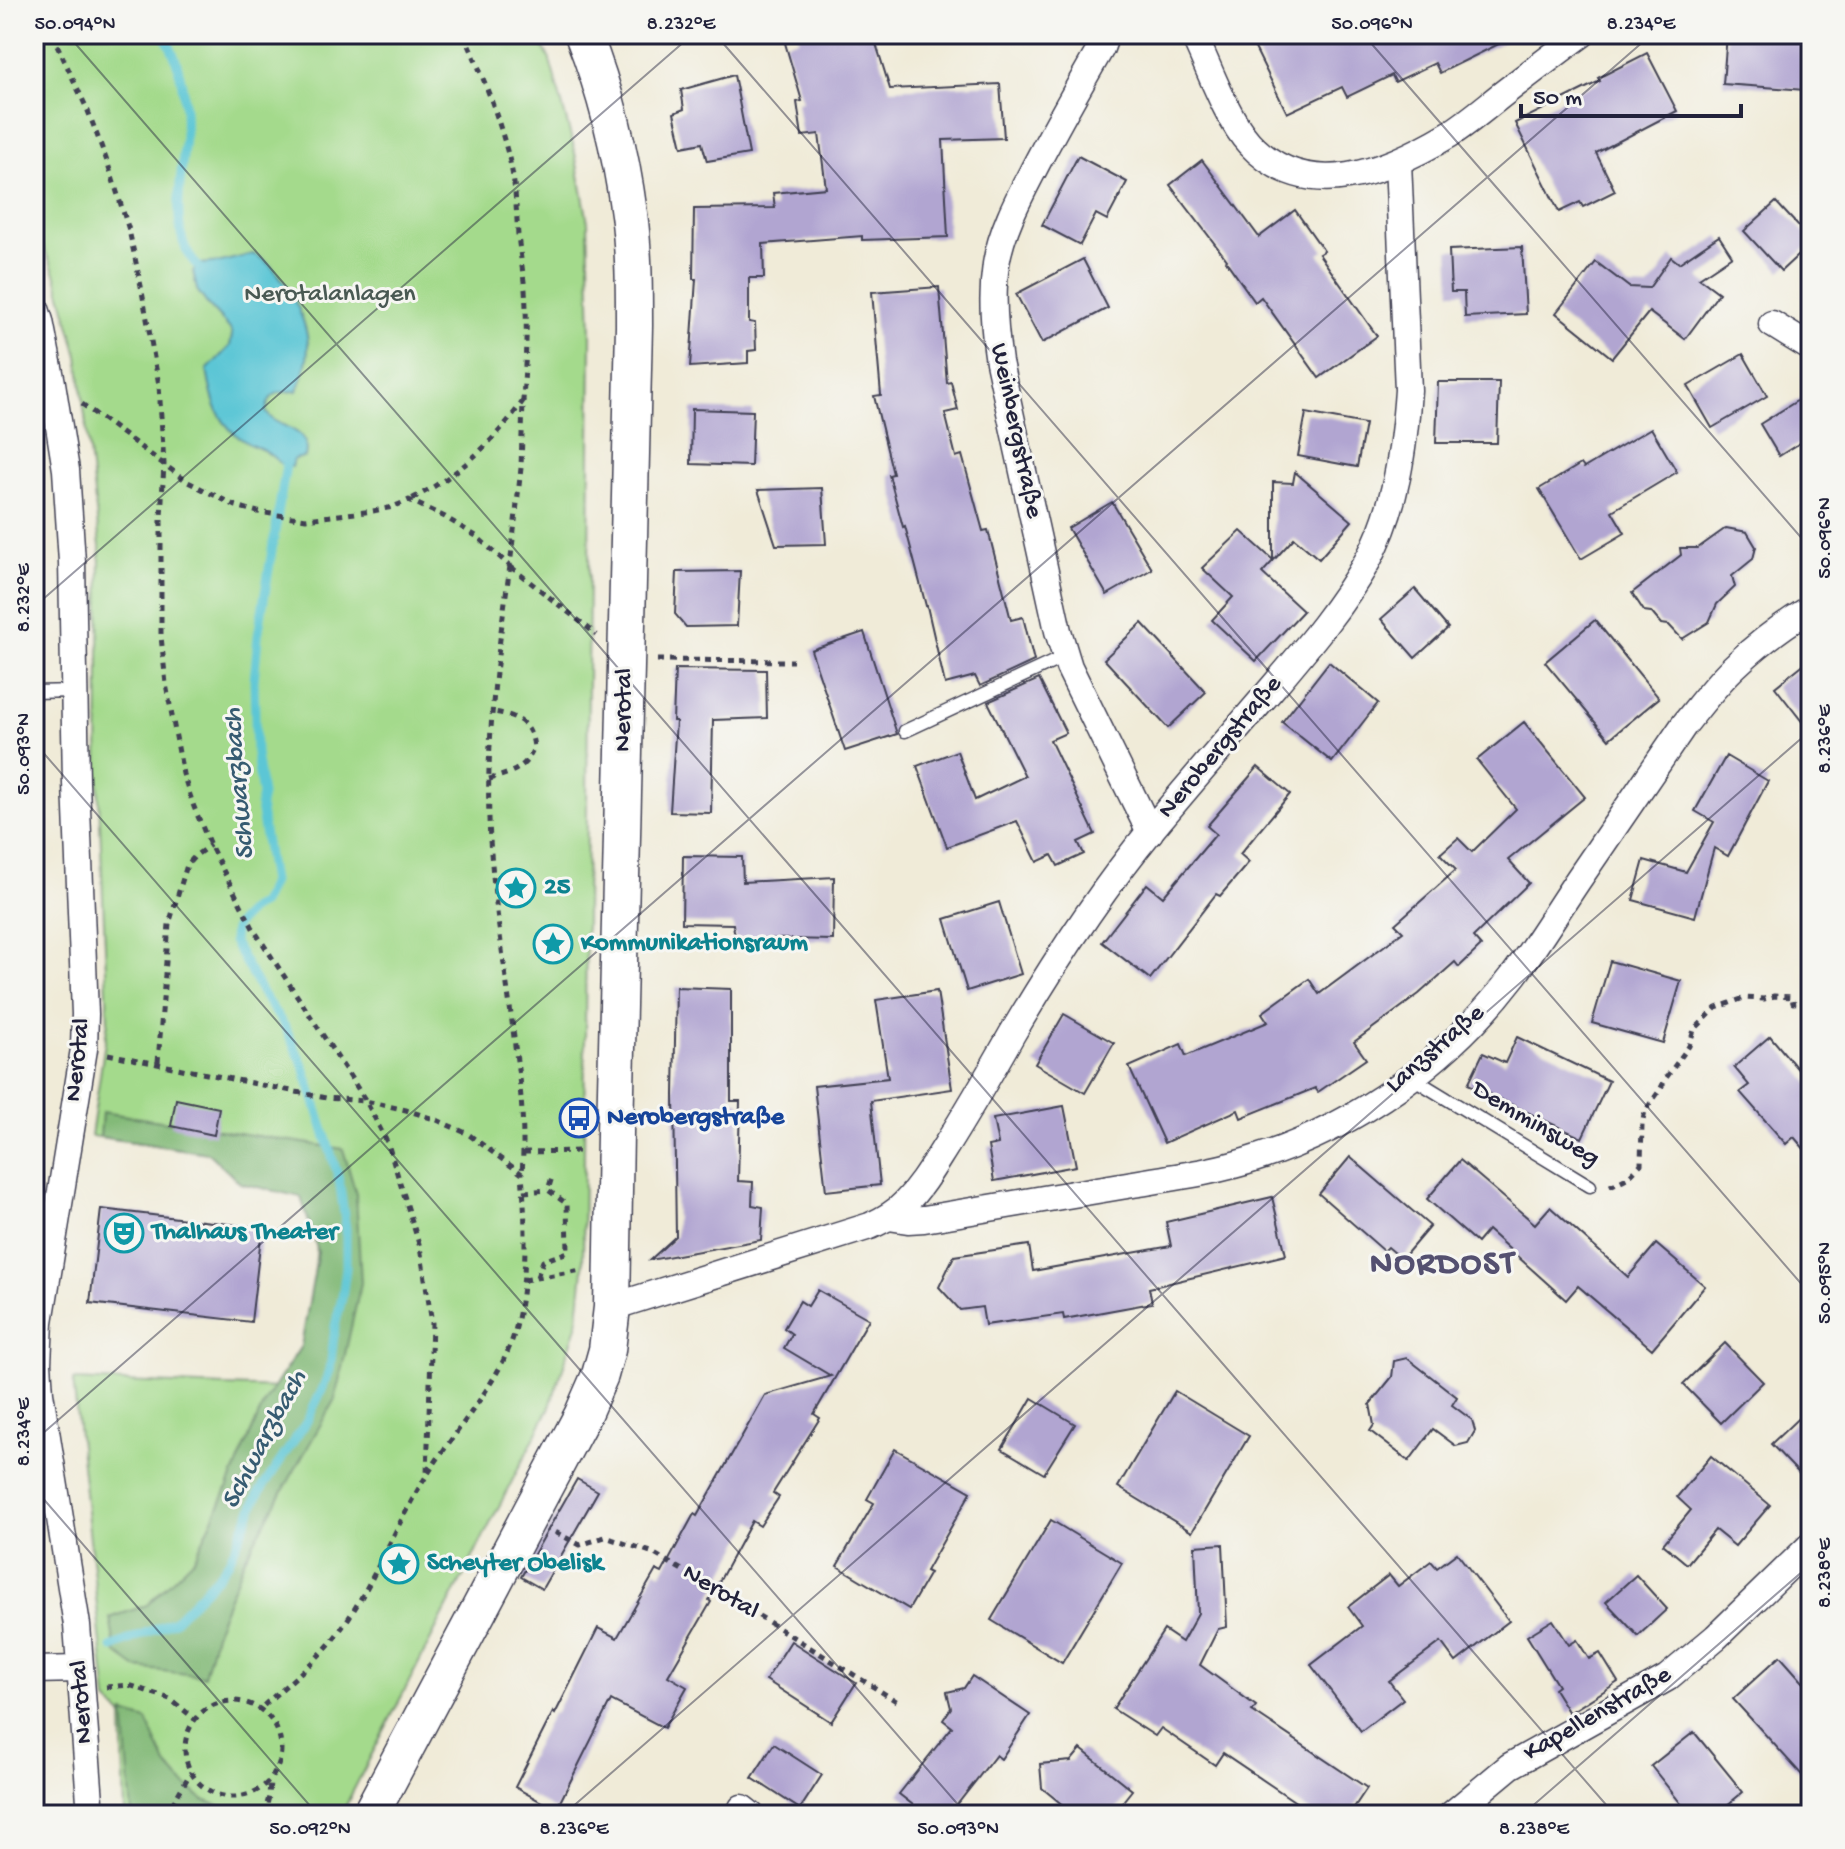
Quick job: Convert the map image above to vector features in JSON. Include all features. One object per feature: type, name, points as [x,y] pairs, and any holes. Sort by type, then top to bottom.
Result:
[{"type":"street","name":"Nerotal","points":[[370,1815],[582,1416],[607,1350],[612,1307],[634,326],[630,217],[619,153],[602,86],[583,34]]},
{"type":"street","name":"Weinbergstraße","points":[[1106,34],[1019,196],[1006,228],[996,262],[994,328],[1058,631],[1076,681],[1150,832]]},
{"type":"street","points":[[1193,34],[1233,120],[1247,142],[1267,159],[1290,172],[1315,179],[1341,179],[1398,162],[1452,133],[1582,34]]},
{"type":"street","name":"Nerobergstraße","points":[[612,1307],[846,1234],[889,1217],[917,1191],[1051,969],[1092,909],[1150,832],[1340,606],[1370,556],[1391,502],[1398,474],[1408,390],[1398,162]]},
{"type":"street","name":"Nerotal","points":[[34,303],[52,383],[66,470],[72,562],[85,1014],[84,1049],[40,1322],[38,1363],[40,1393],[77,1625],[91,1815]]},
{"type":"street","points":[[1772,324],[1811,348]]},
{"type":"street","name":"Lanzstraße","points":[[889,1217],[924,1219],[1202,1173],[1293,1146],[1362,1110],[1411,1077],[1473,1021],[1513,975],[1684,725],[1712,690],[1736,665],[1811,608]]},
{"type":"street","name":"Kapellenstraße","points":[[1451,1815],[1510,1766],[1667,1678],[1716,1637],[1811,1545]]},
{"type":"street","points":[[34,1670],[80,1669]]},
{"type":"lane","points":[[905,731],[1066,656]]},
{"type":"lane","points":[[34,692],[74,691]]},
{"type":"lane","name":"Demminsweg","points":[[1411,1077],[1590,1186]]},
{"type":"path","points":[[52,34],[88,111],[129,230],[159,385],[164,464],[161,636],[166,684],[183,774],[210,845],[239,903],[366,1101],[388,1144],[420,1247],[432,1323],[427,1474]]},
{"type":"path","points":[[260,1709],[313,1661],[355,1609],[427,1474],[506,1356],[519,1315],[524,1280],[521,1095],[491,861],[489,779],[493,712],[521,468],[526,360],[525,293],[516,194],[509,161],[481,73],[464,34]]},
{"type":"path","points":[[52,383],[188,482],[210,494],[258,512],[306,519],[393,507],[429,491],[493,439],[523,401]]},
{"type":"path","points":[[409,500],[476,536],[592,632],[647,660],[793,661]]},
{"type":"path","points":[[489,779],[517,770],[526,762],[534,747],[530,731],[521,720],[509,714],[493,712]]},
{"type":"path","points":[[158,1062],[169,924],[187,865],[210,845]]},
{"type":"path","name":"Demminsweg","points":[[1590,1186],[1605,1189],[1627,1178],[1641,1164],[1645,1111],[1689,1046],[1694,1030],[1716,1008],[1744,998],[1774,996],[1792,997],[1793,1003],[1811,1002]]},
{"type":"path","points":[[84,1049],[326,1098],[366,1101],[437,1120],[468,1134],[522,1174]]},
{"type":"path","points":[[524,1152],[577,1151]]},
{"type":"path","points":[[548,1190],[552,1177]]},
{"type":"path","points":[[524,1192],[548,1190],[567,1204],[568,1252],[543,1261],[537,1277]]},
{"type":"path","points":[[524,1280],[558,1274]]},
{"type":"path","name":"Nerotal","points":[[528,1518],[580,1545],[605,1537],[651,1552],[901,1704]]},
{"type":"path","points":[[80,1669],[107,1688],[129,1685],[170,1699],[195,1719]]},
{"type":"path","points":[[227,1702],[247,1703],[260,1709],[274,1725],[281,1740],[281,1753],[271,1779],[249,1795],[221,1796],[207,1789],[191,1772],[185,1752],[186,1739],[195,1719],[210,1707],[227,1702]]},
{"type":"path","points":[[166,1815],[191,1772]]},
{"type":"path","points":[[264,1815],[271,1779]]},
{"type":"green space","name":"Nerotalanlagen","points":[[34,34],[537,34],[550,60],[574,148],[588,222],[591,337],[583,1270],[577,1326],[549,1409],[342,1815],[125,1815],[122,1715],[107,1700],[73,1380],[278,1388],[308,1343],[320,1213],[299,1166],[91,1136],[108,1021],[98,774],[100,546],[78,356],[55,273],[34,227]]},
{"type":"green space","points":[[102,1112],[343,1149],[356,1194],[361,1283],[335,1399],[245,1558],[217,1627],[204,1676],[137,1668],[116,1653],[110,1618],[147,1605],[194,1559],[264,1403],[301,1346],[318,1252],[301,1197],[240,1183],[208,1153],[100,1137]]},
{"type":"green space","points":[[124,1713],[147,1720],[166,1764],[203,1800],[246,1815],[132,1815]]},
{"type":"water","points":[[253,254],[274,269],[283,281],[298,308],[307,336],[307,359],[297,391],[272,396],[266,412],[304,439],[305,457],[294,459],[292,467],[249,444],[230,429],[218,412],[209,382],[207,370],[230,346],[232,335],[197,290],[193,271],[200,264]]},
{"type":"building","points":[[798,34],[873,34],[890,89],[1000,84],[1004,138],[943,140],[948,237],[862,240],[862,236],[763,244],[764,278],[749,278],[749,322],[755,323],[756,350],[748,351],[748,363],[690,367],[696,279],[693,279],[694,209],[775,208],[773,193],[826,188],[819,134],[802,136],[797,102],[802,101],[785,43],[799,39]]},
{"type":"building","points":[[1248,34],[1519,34],[1440,73],[1435,63],[1395,82],[1392,75],[1347,97],[1342,87],[1287,113]]},
{"type":"building","points":[[1727,34],[1809,36],[1805,90],[1723,84]]},
{"type":"building","points":[[1647,53],[1677,111],[1596,153],[1615,191],[1583,207],[1580,202],[1559,212],[1515,123],[1600,81],[1598,78]]},
{"type":"building","points":[[734,75],[749,154],[707,161],[702,143],[682,147],[674,113],[684,109],[681,90]]},
{"type":"building","points":[[1078,156],[1127,182],[1107,220],[1096,214],[1080,245],[1042,225]]},
{"type":"building","points":[[1202,160],[1259,237],[1295,210],[1324,251],[1319,254],[1377,336],[1319,378],[1261,297],[1255,302],[1170,185]]},
{"type":"building","points":[[1776,202],[1811,240],[1781,271],[1744,231]]},
{"type":"building","points":[[1719,236],[1732,256],[1699,278],[1719,293],[1685,339],[1649,312],[1612,358],[1556,313],[1596,262],[1629,287],[1649,288],[1671,257],[1679,263]]},
{"type":"building","points":[[1522,247],[1526,314],[1465,317],[1464,292],[1451,292],[1449,250]]},
{"type":"building","points":[[1083,259],[1108,308],[1042,343],[1016,294]]},
{"type":"building","points":[[939,287],[947,383],[951,382],[958,410],[945,413],[956,457],[962,455],[983,531],[988,530],[1011,620],[1023,617],[1034,661],[980,686],[975,676],[945,684],[927,606],[889,475],[893,474],[874,396],[881,395],[872,292]]},
{"type":"building","points":[[1743,354],[1767,396],[1712,428],[1688,386]]},
{"type":"building","points":[[1438,382],[1499,382],[1497,443],[1436,443]]},
{"type":"building","points":[[1811,392],[1811,436],[1779,456],[1760,424]]},
{"type":"building","points":[[692,409],[753,411],[751,466],[691,464]]},
{"type":"building","points":[[1306,413],[1365,424],[1357,467],[1298,456]]},
{"type":"building","points":[[1651,428],[1677,472],[1612,511],[1625,533],[1581,559],[1539,489],[1581,464],[1584,468]]},
{"type":"building","points":[[1295,472],[1352,521],[1319,559],[1294,538],[1262,573],[1303,611],[1256,661],[1212,620],[1233,597],[1202,568],[1241,531],[1273,560],[1273,482],[1293,483]]},
{"type":"building","points":[[822,488],[826,544],[776,545],[758,490]]},
{"type":"building","points":[[1112,502],[1152,569],[1107,595],[1068,528]]},
{"type":"building","points":[[1726,528],[1747,532],[1756,547],[1753,559],[1732,576],[1735,587],[1717,604],[1709,622],[1682,639],[1669,625],[1661,624],[1651,612],[1644,611],[1632,593],[1681,555],[1680,548],[1698,548]]},
{"type":"building","points":[[740,571],[737,626],[686,627],[675,614],[677,572]]},
{"type":"building","points":[[1415,589],[1448,628],[1415,658],[1381,619]]},
{"type":"building","points":[[1595,620],[1659,698],[1609,739],[1545,662]]},
{"type":"building","points":[[1142,623],[1206,692],[1168,728],[1104,659]]},
{"type":"building","points":[[864,632],[897,734],[845,751],[811,650]]},
{"type":"building","points":[[1811,658],[1811,733],[1775,687]]},
{"type":"building","points":[[1329,662],[1378,703],[1332,762],[1282,722]]},
{"type":"building","points":[[675,669],[766,670],[767,718],[713,720],[711,813],[670,812],[676,721],[673,721]]},
{"type":"building","points":[[1039,679],[1066,733],[1050,740],[1095,834],[1078,842],[1084,854],[1058,866],[1052,855],[1037,862],[1017,821],[947,847],[917,766],[957,751],[975,800],[1025,776],[988,702]]},
{"type":"building","points":[[1524,722],[1585,797],[1508,860],[1529,883],[1473,937],[1481,946],[1459,967],[1455,962],[1419,994],[1354,1042],[1366,1059],[1318,1092],[1315,1088],[1241,1118],[1238,1110],[1164,1143],[1129,1067],[1181,1044],[1186,1056],[1268,1022],[1262,1013],[1309,979],[1319,994],[1403,932],[1395,924],[1456,870],[1440,854],[1458,838],[1472,852],[1516,809],[1477,760]]},
{"type":"building","points":[[1726,756],[1768,781],[1728,856],[1714,848],[1695,917],[1633,900],[1644,860],[1686,872],[1714,822],[1695,811]]},
{"type":"building","points":[[1258,767],[1290,794],[1240,854],[1249,862],[1220,896],[1216,894],[1150,979],[1102,942],[1147,884],[1163,897],[1216,834],[1207,826]]},
{"type":"building","points":[[683,856],[742,857],[743,882],[834,877],[833,940],[735,938],[733,924],[682,923]]},
{"type":"building","points":[[999,902],[1021,974],[967,991],[945,919]]},
{"type":"building","points":[[1610,961],[1681,981],[1663,1043],[1592,1023]]},
{"type":"building","points":[[676,987],[731,989],[731,1101],[740,1101],[738,1181],[753,1182],[752,1205],[763,1207],[761,1240],[650,1260],[676,1236]]},
{"type":"building","points":[[937,991],[952,1089],[871,1101],[880,1185],[826,1191],[814,1086],[888,1078],[876,1000]]},
{"type":"building","points":[[1064,1014],[1114,1043],[1085,1093],[1035,1064]]},
{"type":"building","points":[[1770,1036],[1811,1085],[1811,1157],[1794,1137],[1786,1144],[1740,1092],[1749,1085],[1734,1067]]},
{"type":"building","points":[[1517,1037],[1609,1081],[1582,1138],[1468,1084],[1483,1053],[1505,1063]]},
{"type":"building","points":[[176,1099],[219,1108],[214,1135],[171,1126]]},
{"type":"building","points":[[1064,1106],[1076,1166],[994,1181],[988,1146],[998,1144],[993,1119]]},
{"type":"building","points":[[1350,1157],[1430,1226],[1402,1259],[1388,1247],[1384,1251],[1319,1194]]},
{"type":"building","points":[[1460,1160],[1535,1224],[1550,1207],[1628,1277],[1656,1244],[1705,1286],[1652,1349],[1578,1286],[1566,1300],[1488,1230],[1477,1243],[1427,1199]]},
{"type":"building","points":[[1272,1197],[1286,1255],[1149,1288],[1152,1303],[1064,1319],[1063,1314],[985,1325],[982,1307],[960,1310],[939,1287],[954,1256],[1029,1245],[1033,1271],[1171,1246],[1166,1222]]},
{"type":"building","points":[[101,1209],[262,1228],[251,1322],[90,1303]]},
{"type":"building","points":[[818,1290],[869,1319],[814,1414],[820,1418],[773,1493],[779,1497],[760,1526],[752,1521],[709,1600],[711,1602],[668,1676],[687,1687],[664,1728],[611,1700],[556,1810],[515,1787],[598,1628],[617,1638],[656,1570],[662,1573],[694,1514],[697,1516],[765,1395],[831,1376],[784,1348],[792,1334],[784,1328],[800,1301],[808,1306]]},
{"type":"building","points":[[1725,1343],[1763,1382],[1721,1423],[1683,1384]]},
{"type":"building","points":[[1407,1358],[1457,1397],[1452,1405],[1472,1420],[1475,1431],[1468,1443],[1456,1446],[1433,1429],[1409,1461],[1370,1431],[1374,1425],[1370,1404],[1392,1377],[1394,1361]]},
{"type":"building","points":[[1175,1391],[1249,1436],[1192,1532],[1118,1487]]},
{"type":"building","points":[[1032,1398],[1075,1424],[1044,1474],[1002,1449]]},
{"type":"building","points":[[1811,1406],[1811,1486],[1771,1444]]},
{"type":"building","points":[[895,1449],[971,1492],[926,1571],[930,1573],[909,1609],[837,1566],[874,1503],[867,1499]]},
{"type":"building","points":[[1711,1456],[1770,1505],[1735,1546],[1715,1530],[1687,1564],[1663,1544],[1691,1510],[1677,1497]]},
{"type":"building","points":[[577,1479],[598,1491],[542,1589],[521,1577]]},
{"type":"building","points":[[1051,1520],[1122,1563],[1062,1663],[991,1620]]},
{"type":"building","points":[[1223,1544],[1227,1627],[1218,1629],[1200,1665],[1256,1706],[1252,1711],[1367,1788],[1349,1815],[1315,1815],[1223,1753],[1215,1765],[1161,1728],[1155,1736],[1113,1709],[1164,1630],[1182,1642],[1198,1613],[1195,1546]]},
{"type":"building","points":[[1457,1553],[1509,1621],[1456,1662],[1441,1642],[1389,1681],[1403,1699],[1361,1731],[1311,1665],[1362,1626],[1348,1607],[1389,1575],[1398,1586],[1431,1561],[1437,1568]]},
{"type":"building","points":[[1636,1575],[1667,1609],[1638,1636],[1606,1602]]},
{"type":"building","points":[[1553,1620],[1569,1645],[1577,1640],[1589,1659],[1600,1653],[1618,1682],[1569,1713],[1554,1689],[1558,1686],[1527,1636]]},
{"type":"building","points":[[791,1641],[856,1683],[831,1722],[766,1680]]},
{"type":"building","points":[[1780,1656],[1811,1691],[1811,1785],[1733,1699]]},
{"type":"building","points":[[972,1676],[1030,1715],[1001,1759],[996,1755],[949,1815],[926,1815],[899,1794],[952,1727],[943,1720],[951,1708],[947,1692],[964,1688]]},
{"type":"building","points":[[1694,1732],[1743,1792],[1715,1815],[1690,1815],[1651,1766]]},
{"type":"building","points":[[774,1744],[822,1775],[800,1809],[752,1778]]},
{"type":"building","points":[[1081,1749],[1132,1790],[1112,1815],[1075,1815],[1042,1788],[1040,1764],[1071,1761]]},
{"type":"waterway","name":"Schwarzbach","points":[[163,34],[182,82],[185,110],[179,190],[180,229],[193,261],[207,273]]},
{"type":"waterway","name":"Schwarzbach","points":[[112,1647],[174,1621],[229,1561],[259,1493],[307,1421],[322,1390],[330,1370],[342,1298],[346,1229],[339,1179],[304,1067],[284,1025],[233,941],[238,923],[262,904],[272,882],[260,805],[262,795],[256,753],[254,681],[258,636],[286,465],[282,454]]},
{"type":"place","name":"25","points":[[516,888]]},
{"type":"place","name":"Kommunikationsraum","points":[[553,944]]},
{"type":"place","name":"Nerobergstraße","points":[[579,1118]]},
{"type":"place","name":"Thalhaus Theater","points":[[124,1233]]},
{"type":"place","name":"Scheyter Obelisk","points":[[399,1564]]},
{"type":"district","name":"NORDOST","points":[[1443,1266]]}]
